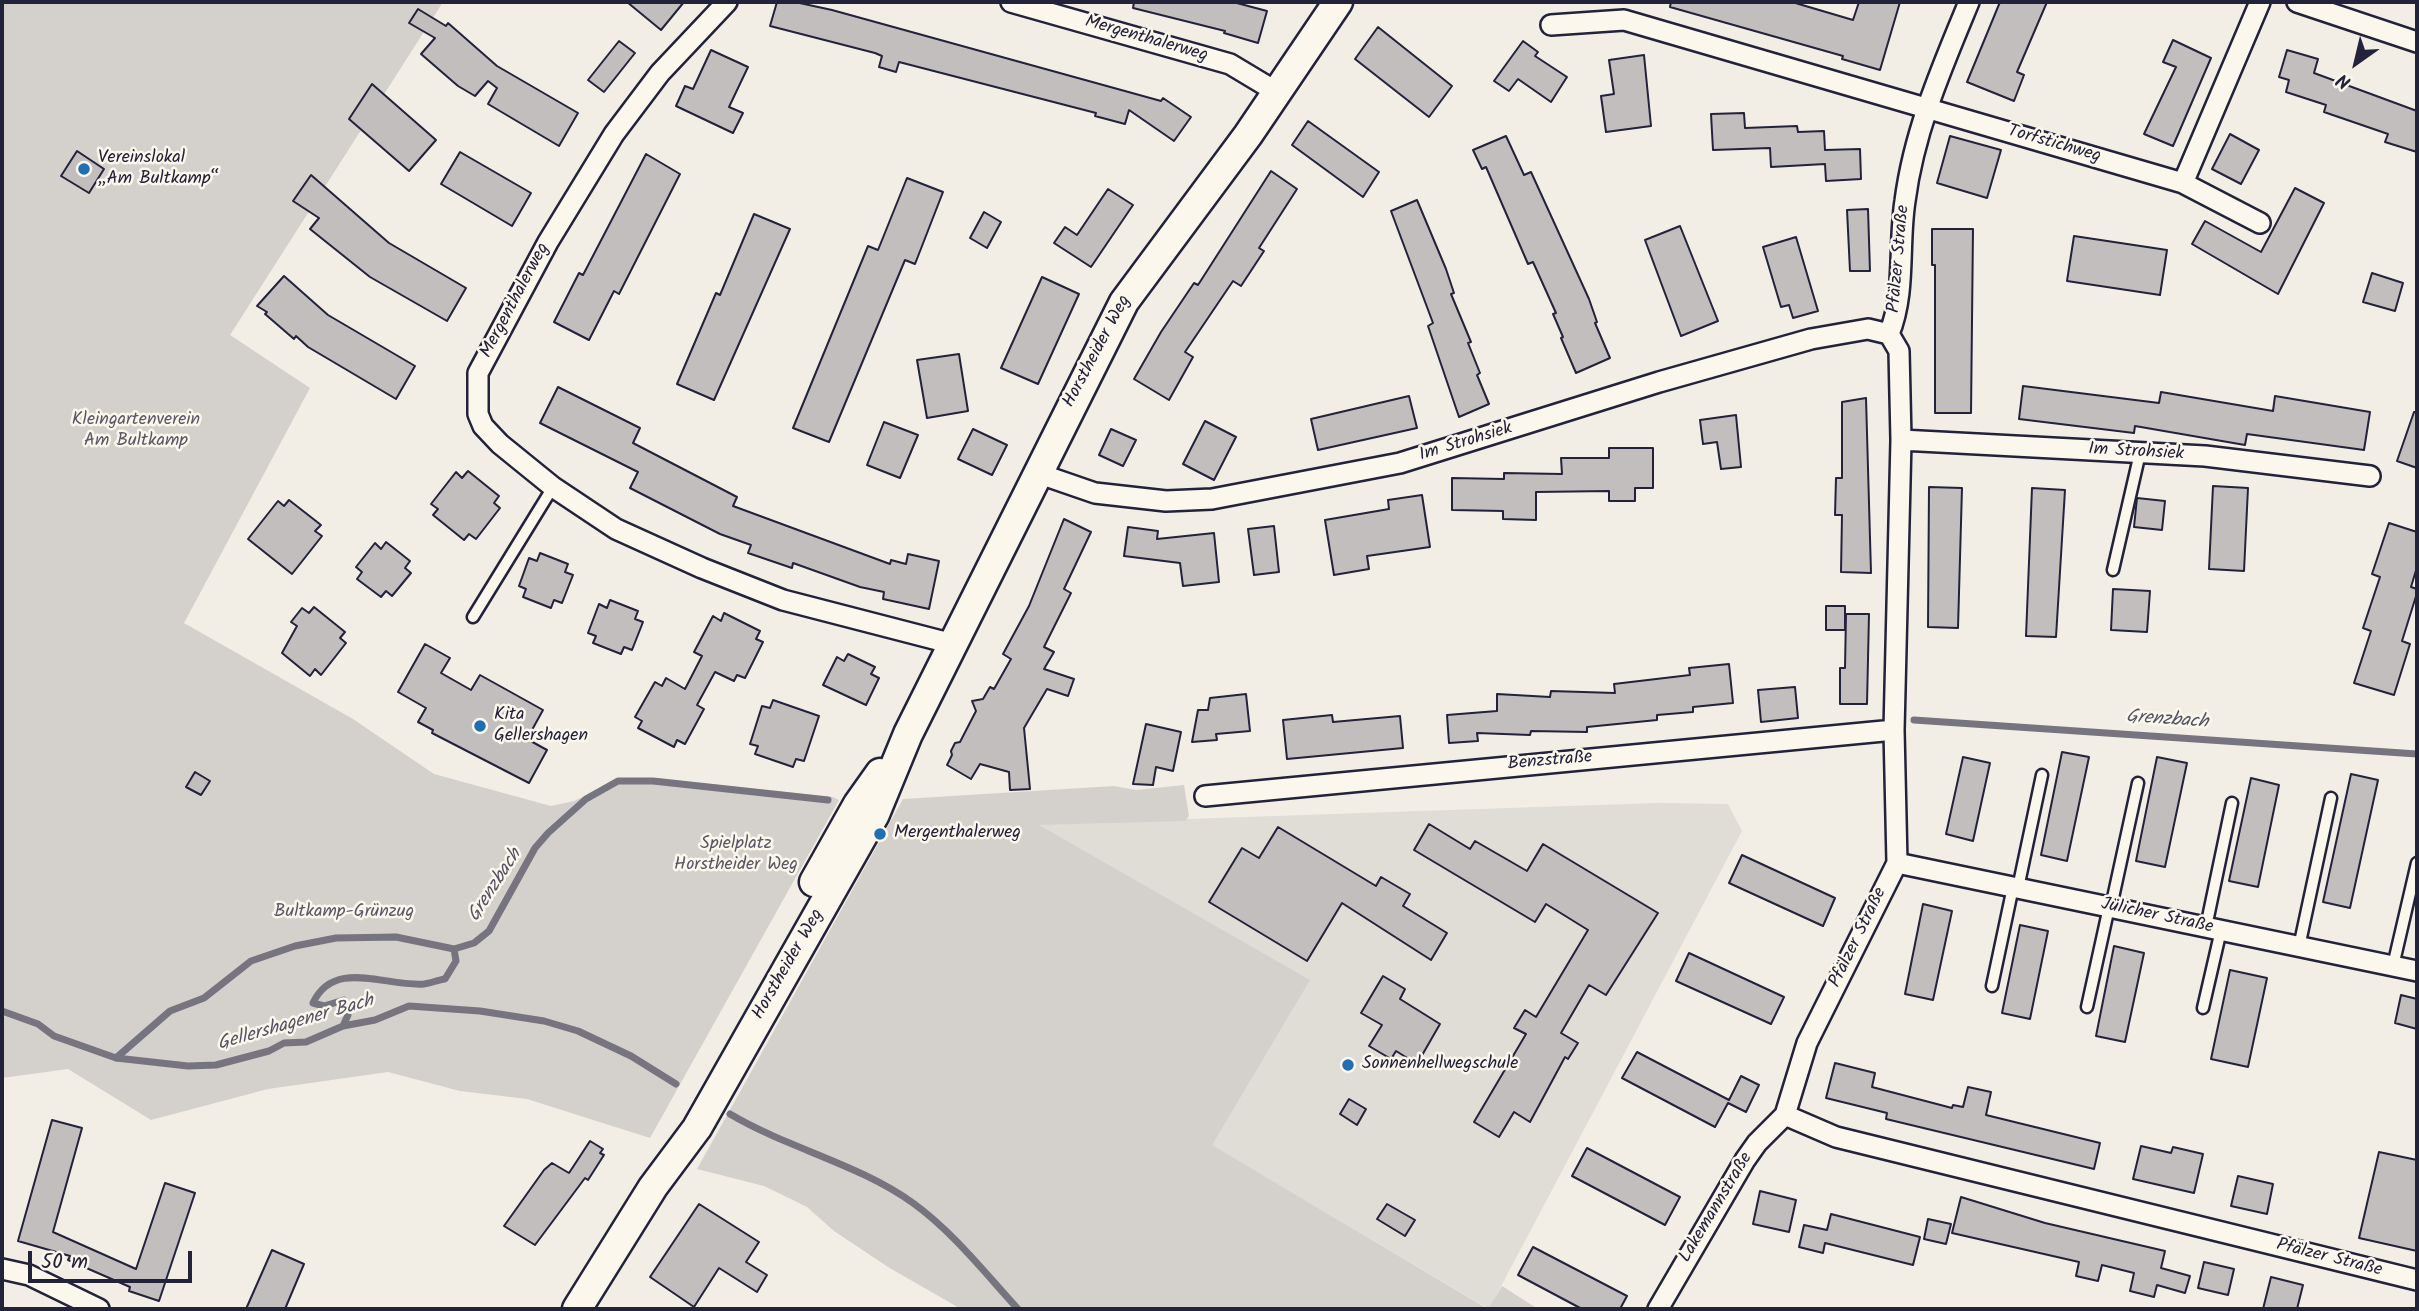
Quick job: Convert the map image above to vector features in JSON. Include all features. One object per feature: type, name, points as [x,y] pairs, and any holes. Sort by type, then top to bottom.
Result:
[{"type":"street","name":"Mergenthalerweg","points":[[727,2],[660,73],[614,134],[548,242],[478,373],[476,401],[483,426],[553,487],[616,529],[715,574],[783,600],[953,645]]},
{"type":"street","name":"Mergenthalerweg","points":[[1012,2],[1230,64],[1275,91]]},
{"type":"street","name":"Horstheider Weg","points":[[577,1309],[653,1187],[694,1096],[858,804],[908,734],[1134,283],[1248,135],[1275,91],[1338,2]]},
{"type":"street","name":"Pfälzer Straße","points":[[1969,2],[1925,108],[1905,201],[1898,310],[1889,334],[1899,351],[1901,440],[1894,730],[1897,863],[1807,1043],[1785,1115],[1836,1137],[2417,1280]]},
{"type":"street","points":[[2183,183],[2260,2]]},
{"type":"street","points":[[2297,2],[2417,43]]},
{"type":"street","points":[[1551,25],[1624,20],[1925,108]]},
{"type":"street","name":"Torfstichweg","points":[[1925,108],[2183,183],[2260,223]]},
{"type":"street","name":"Im Strohsiek","points":[[1037,473],[1095,492],[1166,501],[1212,499],[1400,463],[1659,382],[1811,339],[1868,329],[1889,334]]},
{"type":"street","name":"Im Strohsiek","points":[[1901,440],[2205,456],[2370,476]]},
{"type":"street","name":"Benzstraße","points":[[1205,796],[1894,730]]},
{"type":"street","name":"Jülicher Straße","points":[[1897,863],[2417,971]]},
{"type":"street","name":"Lakemannstraße","points":[[1658,1309],[1745,1160],[1757,1143],[1785,1115]]},
{"type":"street","points":[[2,1269],[29,1275],[99,1309]]},
{"type":"lane","points":[[2113,570],[2140,453]]},
{"type":"lane","points":[[473,617],[553,487]]},
{"type":"lane","points":[[1992,986],[2042,775]]},
{"type":"lane","points":[[2087,1007],[2138,783]]},
{"type":"lane","points":[[2300,947],[2331,798]]},
{"type":"lane","points":[[2203,1008],[2232,803]]},
{"type":"lane","points":[[2393,967],[2417,863]]},
{"type":"shaded area","name":"Sonnenhellwegschule","points":[[1657,803],[1728,804],[1742,831],[1489,1309],[1211,1145],[1038,824]]},
{"type":"green space","points":[[2,2],[443,2],[230,335],[310,388],[184,623],[353,719],[434,774],[551,806],[574,801],[617,780],[654,778],[833,797],[839,800],[650,1138],[527,1099],[460,1091],[388,1072],[268,1089],[151,1120],[68,1069],[2,1078]]},
{"type":"green space","points":[[1184,785],[1189,816],[1185,821],[1039,825],[1310,980],[1212,1145],[1488,1309],[961,1309],[888,1267],[834,1231],[807,1207],[764,1186],[697,1169],[903,799],[1114,786],[1136,790]]},
{"type":"green space","points":[[1502,1286],[1538,1309],[1488,1309]]},
{"type":"building","points":[[627,2],[684,2],[661,30]]},
{"type":"building","points":[[777,2],[795,2],[832,10],[1161,101],[1163,98],[1191,117],[1174,141],[1129,110],[1125,124],[1095,116],[1096,113],[899,62],[896,72],[879,67],[882,56],[875,53],[770,26]]},
{"type":"building","points":[[1134,2],[1233,2],[1267,11],[1258,43],[1224,33],[1225,31],[1133,8]]},
{"type":"building","points":[[1671,2],[1792,2],[1853,20],[1859,2],[1900,2],[1880,70],[1842,59],[1843,56],[1670,7]]},
{"type":"building","points":[[2000,2],[2047,2],[2017,72],[2024,75],[2014,101],[1967,82]]},
{"type":"building","points":[[418,9],[446,26],[448,23],[497,66],[578,113],[559,146],[488,104],[497,88],[488,81],[475,96],[458,86],[421,54],[435,38],[409,23]]},
{"type":"building","points":[[1378,27],[1452,86],[1429,117],[1355,59]]},
{"type":"building","points":[[2173,40],[2211,58],[2173,146],[2144,134],[2176,67],[2163,62]]},
{"type":"building","points":[[619,41],[635,53],[604,92],[588,80]]},
{"type":"building","points":[[1523,41],[1538,52],[1535,56],[1567,77],[1551,102],[1518,79],[1509,91],[1494,81]]},
{"type":"building","points":[[711,50],[748,67],[729,107],[743,113],[733,133],[676,106],[685,86],[693,89]]},
{"type":"building","points":[[2287,50],[2318,59],[2314,73],[2417,111],[2417,152],[2385,142],[2388,134],[2324,112],[2326,105],[2286,92],[2289,80],[2279,77]]},
{"type":"building","points":[[1644,55],[1651,126],[1606,132],[1601,96],[1614,94],[1609,60]]},
{"type":"building","points":[[372,84],[436,140],[409,171],[349,119]]},
{"type":"building","points":[[1744,113],[1745,128],[1797,126],[1798,132],[1824,131],[1825,150],[1860,149],[1861,179],[1826,181],[1825,164],[1771,167],[1770,148],[1713,150],[1711,114]]},
{"type":"building","points":[[1308,121],[1379,172],[1363,197],[1292,145]]},
{"type":"building","points":[[2230,134],[2259,150],[2241,184],[2212,169]]},
{"type":"building","points":[[1506,136],[1524,175],[1531,172],[1589,299],[1597,322],[1595,323],[1610,358],[1576,373],[1553,314],[1556,313],[1533,262],[1528,264],[1486,167],[1482,169],[1473,150]]},
{"type":"building","points":[[1950,136],[2001,150],[1987,198],[1937,183]]},
{"type":"building","name":"Vereinslokal „Am Bultkamp“","points":[[77,151],[104,169],[89,193],[61,176]]},
{"type":"building","points":[[460,152],[531,193],[512,226],[441,184]]},
{"type":"building","points":[[646,154],[680,174],[619,294],[614,291],[589,340],[554,322],[579,273],[583,275]]},
{"type":"building","points":[[1271,171],[1297,189],[1259,248],[1264,251],[1241,286],[1233,281],[1185,352],[1193,357],[1169,400],[1134,379],[1161,332],[1194,283],[1198,285]]},
{"type":"building","points":[[311,175],[389,243],[466,288],[447,321],[370,277],[310,229],[319,218],[293,201]]},
{"type":"building","points":[[907,178],[943,192],[915,264],[905,260],[829,442],[793,428],[868,246],[878,250]]},
{"type":"building","points":[[2295,188],[2324,203],[2278,294],[2192,244],[2205,221],[2261,252]]},
{"type":"building","points":[[1108,189],[1133,205],[1091,267],[1054,243],[1065,227],[1077,235]]},
{"type":"building","points":[[1417,200],[1446,269],[1454,293],[1451,294],[1471,342],[1468,343],[1480,373],[1477,375],[1489,404],[1459,417],[1428,326],[1433,323],[1391,211]]},
{"type":"building","points":[[1868,209],[1870,271],[1850,271],[1847,210]]},
{"type":"building","points":[[984,212],[1001,222],[987,248],[970,238]]},
{"type":"building","points":[[754,214],[790,229],[714,400],[677,384],[716,293],[720,295]]},
{"type":"building","points":[[1680,226],[1718,321],[1681,336],[1645,240]]},
{"type":"building","points":[[1932,229],[1973,229],[1971,413],[1935,413],[1935,265],[1932,265]]},
{"type":"building","points":[[2074,236],[2167,250],[2160,295],[2067,281]]},
{"type":"building","points":[[1796,237],[1818,311],[1793,318],[1789,305],[1781,307],[1763,247]]},
{"type":"building","points":[[2372,273],[2403,283],[2395,311],[2363,302]]},
{"type":"building","points":[[284,276],[328,315],[415,366],[396,399],[308,347],[296,336],[294,339],[265,314],[267,312],[257,306]]},
{"type":"building","points":[[1042,277],[1079,294],[1038,384],[1001,368]]},
{"type":"building","points":[[959,354],[968,411],[927,418],[917,360]]},
{"type":"building","points":[[2023,386],[2159,403],[2161,392],[2273,411],[2275,396],[2370,412],[2364,450],[2247,434],[2245,445],[2135,426],[2134,433],[2019,419]]},
{"type":"building","points":[[558,387],[640,428],[633,443],[737,497],[733,506],[890,564],[891,560],[906,564],[908,554],[939,561],[929,609],[883,599],[884,592],[860,587],[793,563],[792,568],[748,553],[751,545],[720,534],[630,488],[638,472],[540,423]]},
{"type":"building","points":[[1409,396],[1417,428],[1318,450],[1311,419]]},
{"type":"building","points":[[1866,398],[1871,573],[1841,572],[1842,515],[1835,515],[1836,478],[1842,478],[1842,402]]},
{"type":"building","points":[[2414,412],[2417,412],[2417,468],[2397,461]]},
{"type":"building","points":[[1736,415],[1741,467],[1721,469],[1717,442],[1703,444],[1700,420]]},
{"type":"building","points":[[1205,421],[1236,437],[1214,480],[1183,464]]},
{"type":"building","points":[[884,422],[918,435],[900,478],[867,465]]},
{"type":"building","points":[[973,429],[1007,445],[992,475],[958,459]]},
{"type":"building","points":[[1111,429],[1136,440],[1123,466],[1099,455]]},
{"type":"building","points":[[1609,448],[1653,448],[1653,488],[1635,488],[1635,501],[1609,501],[1609,491],[1536,492],[1536,520],[1503,519],[1503,511],[1452,510],[1452,478],[1504,479],[1504,473],[1562,474],[1561,458],[1609,458]]},
{"type":"building","points":[[468,471],[499,496],[494,503],[500,508],[476,539],[469,534],[464,540],[433,515],[438,509],[431,504],[456,472],[462,478]]},
{"type":"building","points":[[2213,486],[2248,488],[2244,571],[2209,569]]},
{"type":"building","points":[[1929,487],[1962,488],[1958,628],[1928,627]]},
{"type":"building","points":[[2032,488],[2065,490],[2056,637],[2026,636]]},
{"type":"building","points":[[1422,495],[1430,547],[1367,556],[1369,569],[1334,575],[1325,520],[1389,509],[1388,500]]},
{"type":"building","points":[[2137,498],[2165,501],[2162,530],[2134,527]]},
{"type":"building","points":[[289,500],[321,525],[315,531],[322,536],[292,574],[248,539],[278,501],[284,506]]},
{"type":"building","points":[[1064,519],[1091,532],[1064,589],[1071,593],[1044,647],[1054,652],[1044,669],[1074,679],[1068,696],[1047,689],[1024,728],[1030,789],[1010,790],[1009,772],[980,764],[971,779],[947,765],[955,743],[960,742],[976,711],[972,701],[983,699],[990,687],[994,689],[1011,659],[1003,654],[1029,606]]},
{"type":"building","points":[[2389,523],[2417,532],[2417,567],[2411,587],[2417,589],[2417,593],[2402,641],[2410,644],[2394,695],[2354,683],[2371,631],[2363,628],[2380,577],[2372,574]]},
{"type":"building","points":[[1274,526],[1279,572],[1254,575],[1248,529]]},
{"type":"building","points":[[1128,527],[1158,531],[1157,539],[1214,533],[1219,582],[1183,586],[1180,563],[1124,556]]},
{"type":"building","points":[[386,542],[410,561],[405,568],[411,573],[392,596],[386,591],[381,597],[357,579],[362,572],[356,567],[375,543],[381,549]]},
{"type":"building","points":[[540,553],[568,564],[565,572],[573,575],[562,603],[554,600],[551,608],[523,597],[526,589],[519,586],[529,558],[537,561]]},
{"type":"building","points":[[2113,589],[2150,591],[2147,632],[2111,630]]},
{"type":"building","points":[[610,600],[638,611],[635,619],[643,622],[632,650],[624,647],[621,654],[593,643],[596,636],[588,633],[599,604],[607,608]]},
{"type":"building","points":[[1826,606],[1845,606],[1845,630],[1826,630]]},
{"type":"building","points":[[314,607],[345,632],[340,638],[346,643],[321,675],[315,669],[310,676],[282,653],[297,626],[291,622],[302,608],[309,613]]},
{"type":"building","points":[[724,613],[760,631],[756,639],[763,642],[745,678],[737,675],[734,681],[715,672],[697,705],[704,709],[685,744],[677,740],[674,747],[638,728],[642,721],[635,717],[655,682],[662,686],[666,678],[685,689],[702,656],[694,652],[713,616],[721,621]]},
{"type":"building","points":[[1846,614],[1869,614],[1867,704],[1840,704],[1840,668],[1845,668]]},
{"type":"building","name":"Kita Gellershagen","points":[[425,644],[450,658],[441,673],[471,690],[480,675],[543,710],[527,739],[547,750],[529,783],[432,733],[433,730],[418,722],[426,708],[398,692]]},
{"type":"building","points":[[848,654],[875,667],[871,674],[879,678],[866,705],[823,685],[837,657],[844,661]]},
{"type":"building","points":[[1729,664],[1733,703],[1693,707],[1693,712],[1657,715],[1657,720],[1587,727],[1587,732],[1531,731],[1530,735],[1477,733],[1478,741],[1449,743],[1447,715],[1497,711],[1497,694],[1550,697],[1551,691],[1615,693],[1614,684],[1690,675],[1689,668]]},
{"type":"building","points":[[1795,687],[1798,718],[1761,722],[1758,690]]},
{"type":"building","points":[[1246,694],[1250,731],[1216,734],[1217,740],[1192,742],[1198,710],[1208,710],[1210,698]]},
{"type":"building","points":[[773,700],[819,716],[804,761],[796,759],[793,767],[755,754],[758,746],[750,744],[762,706],[770,708]]},
{"type":"building","points":[[1332,715],[1333,722],[1400,716],[1403,748],[1287,759],[1283,720]]},
{"type":"building","points":[[1146,724],[1181,732],[1173,771],[1156,767],[1153,785],[1133,784]]},
{"type":"building","points":[[2062,752],[2089,757],[2067,861],[2041,855]]},
{"type":"building","points":[[1963,757],[1990,763],[1973,841],[1946,834]]},
{"type":"building","points":[[2157,757],[2187,763],[2165,867],[2136,861]]},
{"type":"building","points":[[195,772],[210,781],[201,795],[186,787]]},
{"type":"building","points":[[2351,774],[2378,780],[2350,908],[2323,902]]},
{"type":"building","points":[[2251,778],[2279,785],[2258,887],[2229,881]]},
{"type":"building","points":[[1429,824],[1470,849],[1475,841],[1527,871],[1543,844],[1658,913],[1606,995],[1589,985],[1561,1033],[1578,1043],[1568,1059],[1565,1057],[1530,1122],[1514,1112],[1499,1137],[1474,1122],[1526,1034],[1514,1028],[1525,1010],[1536,1017],[1588,930],[1546,904],[1535,922],[1414,850]]},
{"type":"building","points":[[1278,827],[1376,886],[1381,877],[1410,894],[1403,906],[1447,933],[1431,960],[1342,903],[1307,961],[1209,902],[1242,848],[1259,858]]},
{"type":"building","points":[[1742,855],[1835,898],[1823,926],[1729,883]]},
{"type":"building","points":[[1923,904],[1952,911],[1933,1000],[1905,994]]},
{"type":"building","points":[[2020,925],[2048,931],[2030,1019],[2002,1013]]},
{"type":"building","points":[[2114,946],[2144,953],[2125,1042],[2096,1036]]},
{"type":"building","points":[[1689,953],[1784,997],[1771,1024],[1676,981]]},
{"type":"building","points":[[2230,970],[2267,978],[2248,1067],[2211,1059]]},
{"type":"building","points":[[1383,976],[1405,989],[1400,999],[1440,1024],[1417,1064],[1396,1051],[1391,1059],[1369,1046],[1382,1025],[1361,1013]]},
{"type":"building","points":[[2401,995],[2417,999],[2417,1029],[2395,1023]]},
{"type":"building","points":[[1637,1052],[1729,1100],[1741,1076],[1759,1085],[1746,1112],[1728,1103],[1715,1127],[1622,1078]]},
{"type":"building","points":[[1835,1063],[1875,1073],[1872,1087],[1952,1108],[1953,1105],[1963,1107],[1968,1087],[1991,1092],[1986,1115],[2100,1143],[2094,1169],[1886,1119],[1887,1113],[1826,1098]]},
{"type":"building","points":[[1349,1099],[1366,1109],[1357,1125],[1340,1114]]},
{"type":"building","points":[[52,1120],[82,1128],[53,1232],[136,1269],[165,1183],[195,1193],[159,1301],[129,1291],[130,1287],[68,1260],[70,1256],[18,1241]]},
{"type":"building","points":[[590,1141],[603,1149],[600,1153],[604,1155],[588,1180],[585,1178],[535,1245],[504,1226],[544,1170],[552,1163],[569,1173]]},
{"type":"building","points":[[2141,1146],[2171,1153],[2173,1147],[2203,1154],[2194,1193],[2133,1179]]},
{"type":"building","points":[[1587,1148],[1680,1197],[1665,1225],[1572,1176]]},
{"type":"building","points":[[2379,1152],[2417,1160],[2417,1251],[2359,1238]]},
{"type":"building","points":[[2238,1176],[2273,1184],[2267,1214],[2231,1206]]},
{"type":"building","points":[[1760,1191],[1796,1200],[1789,1232],[1753,1224]]},
{"type":"building","points":[[1961,1197],[2045,1223],[2165,1251],[2161,1268],[2190,1276],[2185,1293],[2157,1285],[2154,1297],[2130,1291],[2134,1273],[2102,1265],[2098,1281],[2076,1276],[2079,1262],[1952,1233]]},
{"type":"building","points":[[699,1204],[759,1242],[746,1262],[767,1275],[757,1292],[719,1268],[694,1307],[650,1277]]},
{"type":"building","points":[[1387,1204],[1415,1220],[1405,1236],[1377,1219]]},
{"type":"building","points":[[1831,1214],[1920,1237],[1913,1265],[1825,1243],[1823,1253],[1799,1247],[1804,1225],[1827,1230]]},
{"type":"building","points":[[1928,1219],[1951,1224],[1946,1244],[1924,1239]]},
{"type":"building","points":[[1533,1247],[1627,1296],[1620,1309],[1582,1309],[1518,1275]]},
{"type":"building","points":[[272,1250],[304,1264],[285,1309],[246,1309]]},
{"type":"building","points":[[2204,1262],[2234,1269],[2228,1295],[2198,1288]]},
{"type":"building","points":[[2271,1277],[2303,1285],[2297,1309],[2263,1309]]},
{"type":"waterway","name":"Grenzbach","points":[[1914,720],[2417,754]]},
{"type":"waterway","name":"Grenzbach","points":[[116,1058],[170,1011],[204,998],[251,961],[295,946],[336,938],[396,937],[454,949],[474,943],[489,931],[535,848],[548,833],[586,799],[618,781],[653,781],[828,800]]},
{"type":"waterway","points":[[343,1026],[348,1015],[344,1000],[324,1006],[313,1003],[322,989],[334,981],[347,978],[409,984],[445,979],[456,961],[454,949]]},
{"type":"waterway","name":"Gellershagener Bach","points":[[2,1011],[38,1024],[54,1036],[116,1058],[188,1066],[216,1065],[269,1051],[284,1043],[306,1042],[343,1026],[375,1020],[409,1006],[480,1011],[544,1021],[578,1031],[631,1056],[676,1084]]},
{"type":"waterway","name":"Gellershagener Bach","points":[[730,1114],[775,1137],[870,1177],[913,1203],[955,1240],[1018,1309]]},
{"type":"place","name":"Vereinslokal „Am Bultkamp“","points":[[84,169]]},
{"type":"place","name":"Kita Gellershagen","points":[[480,726]]},
{"type":"place","name":"Mergenthalerweg","points":[[880,834]]},
{"type":"place","name":"Sonnenhellwegschule","points":[[1348,1065]]},
{"type":"park label","name":"Kleingartenverein Am Bultkamp","points":[[136,431]]},
{"type":"park label","name":"Spielplatz Horstheider Weg","points":[[736,855]]},
{"type":"park label","name":"Bultkamp-Grünzug","points":[[344,913]]}]
